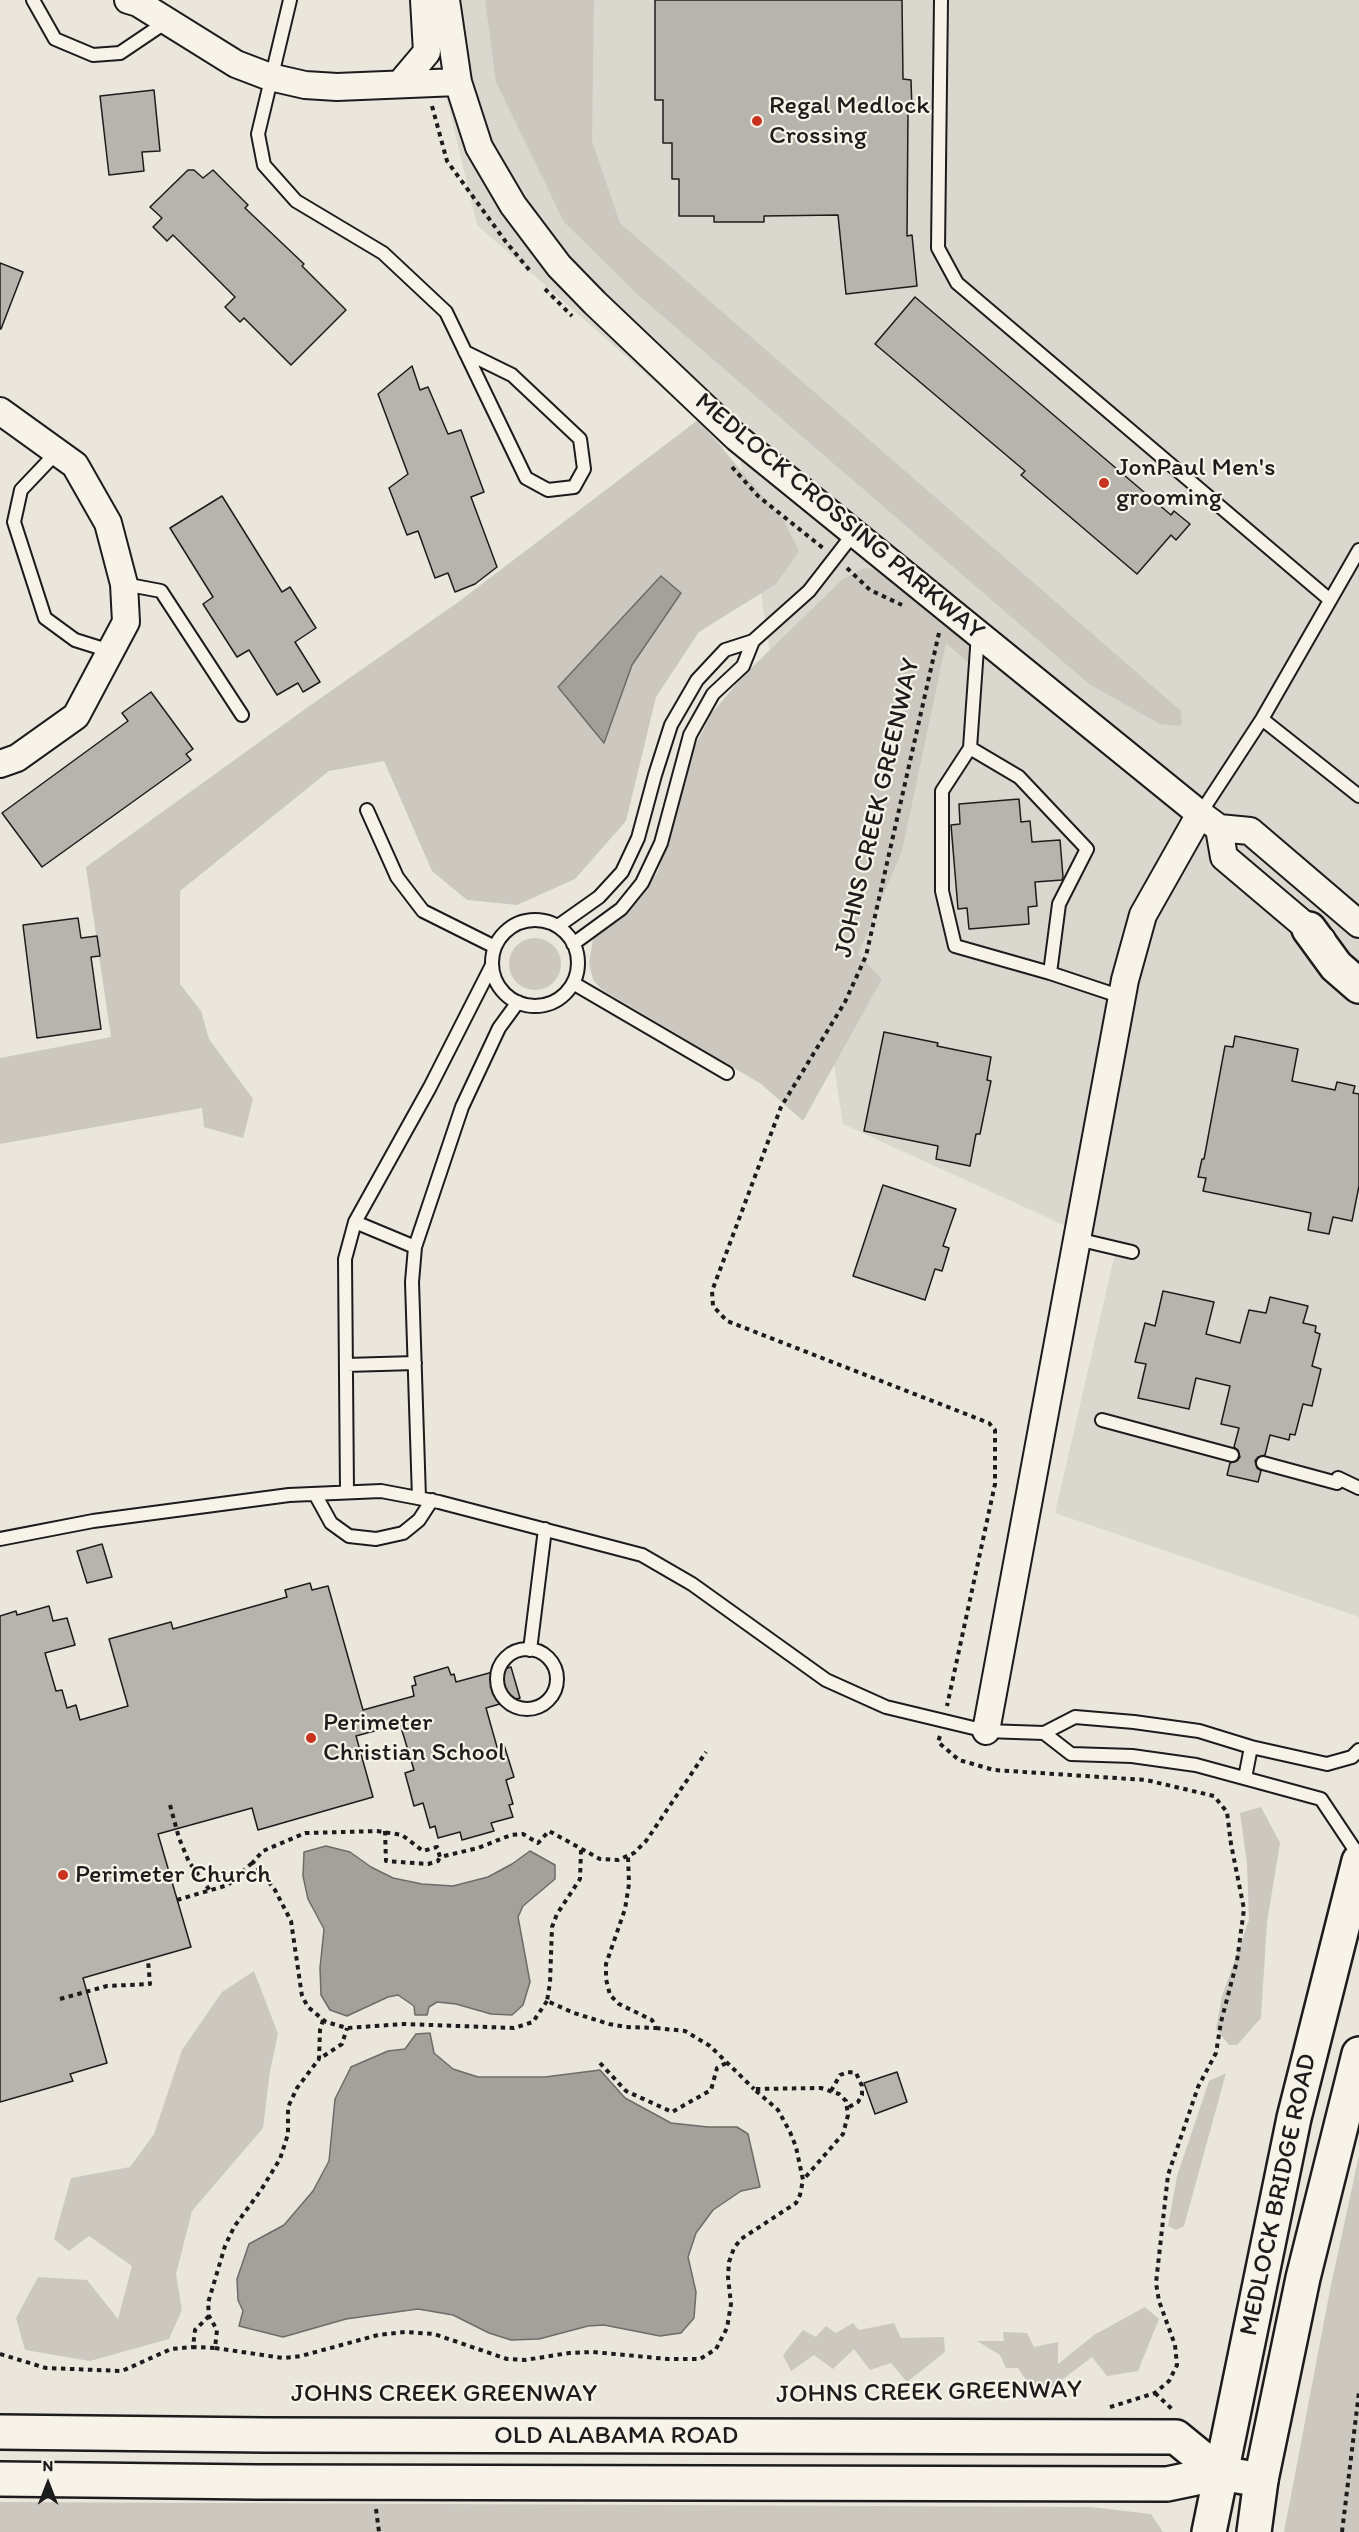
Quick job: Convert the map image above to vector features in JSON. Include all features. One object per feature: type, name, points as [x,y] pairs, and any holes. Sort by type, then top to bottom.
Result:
[{"type":"main road","points":[[1308,929],[1336,966],[1359,986]]},
{"type":"main road","name":"MEDLOCK BRIDGE ROAD","points":[[1209,2532],[1294,2118],[1359,1861]]},
{"type":"main road","name":"MEDLOCK BRIDGE ROAD","points":[[1254,2532],[1261,2480],[1303,2278],[1359,2054]]},
{"type":"main road","name":"OLD ALABAMA ROAD","points":[[0,2432],[265,2435],[1176,2437],[1220,2473]]},
{"type":"main road","name":"OLD ALABAMA ROAD","points":[[0,2479],[268,2482],[1167,2484],[1220,2473],[1261,2480]]},
{"type":"street","points":[[128,0],[138,3],[236,64],[270,77],[305,85],[337,87],[458,82]]},
{"type":"street","points":[[400,84],[427,52],[424,0]]},
{"type":"street","name":"MEDLOCK CROSSING PARKWAY","points":[[446,0],[458,82],[479,147],[513,205],[559,266],[737,438],[1209,821]]},
{"type":"street","points":[[0,411],[75,465],[108,523],[124,584],[126,622],[76,716],[16,758],[0,764]]},
{"type":"street","points":[[1209,821],[1250,831],[1359,924]]},
{"type":"street","points":[[1209,821],[1224,857],[1359,969]]},
{"type":"street","points":[[986,1731],[1122,997],[1143,915],[1209,821]]},
{"type":"lane","points":[[33,0],[55,39],[93,55],[120,53],[166,22]]},
{"type":"lane","points":[[290,0],[258,134],[264,165],[296,201],[383,253],[447,312],[465,352],[526,478],[548,490],[574,487],[584,470],[580,439],[512,375],[465,352]]},
{"type":"lane","points":[[940,0],[938,248],[957,283],[1330,600]]},
{"type":"lane","points":[[57,452],[21,490],[14,522],[45,618],[75,640],[110,651]]},
{"type":"lane","points":[[558,926],[598,897],[622,872],[638,838],[671,725],[697,680],[725,650],[753,641],[809,591],[854,533]]},
{"type":"lane","points":[[1209,821],[1262,719],[1359,550]]},
{"type":"lane","points":[[124,584],[160,591],[242,715]]},
{"type":"lane","points":[[978,632],[970,748],[942,791],[942,891],[955,946],[1050,973],[1122,997]]},
{"type":"lane","points":[[573,944],[621,909],[642,883],[661,843],[690,735],[713,694],[743,666],[753,641]]},
{"type":"lane","points":[[1262,719],[1359,796]]},
{"type":"lane","points":[[970,748],[1019,777],[1088,849],[1059,904],[1050,973]]},
{"type":"lane","points":[[367,810],[397,877],[423,911],[495,946]]},
{"type":"lane","points":[[525,920],[542,920],[558,926],[573,944],[577,953],[578,970],[573,983],[560,998],[544,1005],[527,1006],[511,1000],[499,988],[492,973],[491,956],[498,939],[509,927],[525,920]]},
{"type":"lane","points":[[347,1492],[345,1260],[355,1222],[430,1087],[492,965]]},
{"type":"lane","points":[[573,983],[727,1073]]},
{"type":"lane","points":[[419,1498],[412,1282],[416,1247],[462,1107],[500,1028],[518,1002]]},
{"type":"lane","points":[[355,1222],[416,1247]]},
{"type":"lane","points":[[1077,1239],[1132,1252]]},
{"type":"lane","points":[[346,1365],[414,1363]]},
{"type":"lane","points":[[1102,1420],[1232,1455]]},
{"type":"lane","points":[[1263,1463],[1337,1483]]},
{"type":"lane","points":[[1359,1476],[1338,1478],[1359,1488]]},
{"type":"lane","points":[[0,1539],[93,1521],[289,1495],[381,1491],[432,1500],[642,1556],[692,1584],[826,1680],[886,1707],[986,1731],[1044,1733],[1075,1717],[1134,1722],[1199,1731],[1251,1747],[1327,1764],[1352,1757],[1359,1750]]},
{"type":"lane","points":[[315,1494],[331,1523],[349,1536],[376,1539],[403,1533],[419,1520],[432,1500]]},
{"type":"lane","points":[[530,1650],[545,1529]]},
{"type":"lane","points":[[530,1650],[546,1656],[553,1665],[556,1677],[555,1688],[550,1699],[540,1706],[529,1709],[517,1708],[506,1702],[497,1682],[497,1671],[504,1660],[513,1653],[530,1650]]},
{"type":"lane","points":[[1044,1733],[1071,1754],[1132,1756],[1196,1765],[1321,1799],[1359,1856]]},
{"type":"lane","points":[[1245,1778],[1251,1747]]},
{"type":"path","points":[[426,83],[447,161],[506,242],[535,277]]},
{"type":"path","points":[[543,286],[575,319]]},
{"type":"path","points":[[726,461],[759,496],[835,558],[870,590],[907,607]]},
{"type":"path","name":"JOHNS CREEK GREENWAY","points":[[931,626],[939,633],[866,956],[845,1002],[781,1107],[712,1291],[713,1306],[727,1321],[989,1423],[995,1430],[995,1484],[938,1742],[958,1760],[994,1770],[1107,1776],[1156,1782],[1214,1796],[1227,1812],[1244,1909],[1237,1961],[1221,2022],[1216,2053],[1198,2087],[1168,2175],[1156,2283],[1159,2301],[1175,2345],[1178,2365],[1169,2380],[1155,2393],[1103,2409]]},
{"type":"path","points":[[385,1831],[386,1861],[428,1864],[438,1861],[440,1857],[478,1848],[511,1834],[523,1834],[538,1843],[549,1831],[600,1859],[618,1860],[634,1853],[646,1840],[706,1752]]},
{"type":"path","points":[[170,1805],[179,1838],[189,1862],[211,1892]]},
{"type":"path","points":[[177,1900],[211,1892],[228,1885],[263,1851],[305,1833],[385,1831],[402,1834],[423,1851],[437,1846],[440,1857]]},
{"type":"path","points":[[253,1862],[267,1878],[285,1907],[294,1938],[299,1987],[308,2007],[323,2020],[347,2028],[404,2024],[514,2028],[533,2022],[546,2001],[550,1983],[552,1927],[557,1914],[580,1879],[581,1850]]},
{"type":"path","points":[[628,1856],[629,1884],[625,1910],[606,1964],[606,1979],[610,1995],[619,2004],[652,2020],[656,2028]]},
{"type":"path","points":[[60,2000],[106,1986],[150,1984],[148,1960]]},
{"type":"path","points":[[546,2001],[609,2024],[686,2031],[710,2046],[769,2101],[784,2120],[796,2147],[803,2180]]},
{"type":"path","points":[[319,2059],[320,2030],[323,2020]]},
{"type":"path","points":[[215,2348],[217,2330],[209,2316],[208,2303],[225,2246],[234,2227],[280,2160],[288,2134],[288,2107],[297,2088],[319,2059],[342,2043],[347,2028]]},
{"type":"path","points":[[600,2063],[626,2091],[672,2112],[711,2090],[717,2068],[728,2062]]},
{"type":"path","points":[[831,2091],[840,2075],[849,2072],[856,2073],[860,2079],[862,2095],[858,2102],[849,2107]]},
{"type":"path","points":[[0,2354],[46,2368],[122,2371],[171,2349],[215,2348],[283,2358],[301,2356],[378,2335],[405,2332],[434,2334],[507,2359],[525,2360],[569,2353],[593,2352],[668,2359],[700,2359],[716,2349],[727,2328],[731,2304],[729,2262],[734,2248],[741,2239],[796,2203],[803,2180],[843,2134],[847,2123],[849,2107],[839,2094],[831,2091],[821,2088],[792,2087],[754,2089]]},
{"type":"path","points":[[193,2347],[195,2330],[209,2316]]},
{"type":"path","points":[[1342,2532],[1359,2392]]},
{"type":"shaded area","points":[[436,0],[1359,0],[1359,1617],[1055,1513],[1116,1249],[843,1124],[737,439],[301,712],[457,603],[698,420],[477,225],[445,91]]},
{"type":"shaded area","points":[[485,0],[594,0],[592,141],[620,223],[1181,711],[1182,726],[1160,724],[1089,684],[636,293],[564,222],[496,82]]},
{"type":"shaded area","points":[[698,420],[784,521],[799,551],[776,584],[699,632],[656,697],[626,821],[575,879],[517,905],[467,900],[432,871],[384,761],[329,771],[180,891],[180,984],[201,1011],[209,1039],[253,1099],[243,1138],[204,1127],[202,1108],[0,1144],[0,1058],[111,1037],[86,867],[457,603]]},
{"type":"shaded area","points":[[864,568],[875,569],[895,578],[971,645],[971,665],[946,643],[902,851],[858,954],[882,979],[803,1121],[761,1084],[601,989],[593,980],[589,963],[593,939],[621,919],[641,897],[658,871],[694,748],[711,714],[744,675],[842,580]]},
{"type":"shaded area","points":[[661,576],[681,593],[632,665],[604,743],[558,687]]},
{"type":"shaded area","points":[[530,938],[540,938],[554,945],[561,964],[554,983],[540,990],[530,990],[520,986],[513,979],[509,969],[509,959],[513,949],[520,942]]},
{"type":"shaded area","points":[[1261,1807],[1280,1843],[1267,1922],[1261,2018],[1237,2045],[1229,2045],[1216,2029],[1222,1996],[1249,1920],[1247,1864],[1240,1813]]},
{"type":"shaded area","points":[[326,1846],[350,1852],[371,1867],[393,1878],[422,1884],[453,1886],[488,1877],[530,1851],[555,1865],[555,1879],[523,1906],[518,1917],[530,1982],[523,2005],[512,2015],[491,2014],[456,2004],[437,2002],[429,2007],[427,2015],[415,2015],[414,2006],[398,1995],[388,1997],[347,2016],[330,2010],[321,1995],[320,1968],[324,1929],[308,1899],[303,1876],[304,1852]]},
{"type":"shaded area","points":[[254,1971],[278,2034],[270,2071],[263,2128],[192,2211],[176,2274],[182,2310],[169,2339],[90,2361],[25,2350],[16,2318],[38,2277],[87,2280],[118,2319],[132,2266],[89,2236],[69,2251],[54,2239],[71,2178],[130,2167],[154,2134],[182,2050],[222,1992]]},
{"type":"shaded area","points":[[430,2033],[434,2053],[453,2069],[478,2077],[545,2077],[600,2070],[625,2098],[671,2123],[737,2127],[748,2134],[760,2187],[741,2191],[713,2210],[696,2233],[688,2257],[696,2292],[694,2318],[681,2333],[660,2336],[604,2325],[588,2326],[539,2339],[511,2340],[489,2333],[453,2315],[418,2309],[346,2319],[283,2337],[239,2326],[243,2311],[238,2300],[237,2279],[249,2244],[284,2225],[313,2191],[329,2161],[335,2099],[351,2067],[388,2051],[405,2049],[416,2034]]},
{"type":"shaded area","points":[[1226,2073],[1184,2226],[1176,2230],[1168,2226],[1177,2176],[1209,2081]]},
{"type":"shaded area","points":[[1359,2155],[1359,2532],[1284,2532],[1330,2290]]},
{"type":"shaded area","points":[[1145,2307],[1159,2319],[1138,2371],[1107,2376],[1092,2357],[1050,2389],[1028,2383],[1018,2368],[1006,2368],[1000,2355],[977,2341],[1004,2341],[1003,2332],[1027,2333],[1034,2347],[1058,2342],[1058,2364],[1094,2335]]},
{"type":"shaded area","points":[[853,2323],[859,2330],[894,2323],[901,2338],[944,2337],[945,2352],[907,2382],[891,2363],[870,2370],[854,2349],[833,2369],[814,2355],[791,2371],[783,2355],[803,2330],[816,2337],[826,2326],[836,2333]]},
{"type":"shaded area","points":[[0,2502],[1091,2507],[1151,2514],[1163,2532],[0,2532]]},
{"type":"building","name":"Regal Medlock Crossing","points":[[655,0],[902,0],[903,79],[911,80],[912,111],[908,111],[907,236],[912,235],[917,286],[846,294],[838,215],[764,216],[764,222],[714,222],[714,216],[679,216],[679,179],[672,179],[672,143],[663,143],[663,100],[655,100]]},
{"type":"building","points":[[154,90],[160,151],[142,152],[144,171],[109,175],[100,96]]},
{"type":"building","points":[[188,170],[194,170],[203,178],[213,170],[248,205],[245,208],[304,264],[302,266],[346,310],[291,365],[244,318],[240,322],[225,307],[235,297],[173,235],[167,241],[153,227],[162,218],[150,207]]},
{"type":"building","points":[[0,263],[23,272],[1,329],[0,329]]},
{"type":"building","points":[[915,297],[1171,515],[1174,511],[1190,524],[1176,540],[1171,535],[1137,574],[1021,475],[1025,471],[875,344]]},
{"type":"building","points":[[412,366],[420,390],[428,387],[448,434],[461,430],[484,492],[471,497],[497,567],[475,584],[455,592],[448,573],[435,578],[418,531],[407,535],[389,488],[408,474],[378,394]]},
{"type":"building","points":[[222,496],[282,592],[290,587],[316,628],[295,642],[320,682],[303,692],[298,683],[277,695],[249,650],[237,657],[203,604],[213,597],[170,528]]},
{"type":"building","points":[[151,692],[193,749],[186,754],[191,760],[42,867],[2,813],[128,721],[122,713]]},
{"type":"building","points":[[1019,799],[1021,822],[1030,821],[1032,842],[1060,840],[1062,880],[1035,882],[1037,906],[1028,907],[1029,924],[969,929],[967,908],[958,909],[951,825],[960,824],[959,804]]},
{"type":"building","points":[[78,918],[81,938],[97,936],[100,956],[91,957],[101,1029],[37,1038],[23,925]]},
{"type":"building","points":[[884,1032],[991,1057],[987,1080],[991,1081],[980,1134],[976,1134],[970,1166],[936,1159],[938,1146],[864,1131]]},
{"type":"building","points":[[1235,1036],[1298,1049],[1292,1081],[1335,1090],[1337,1082],[1355,1086],[1353,1093],[1359,1094],[1359,1186],[1352,1221],[1333,1217],[1329,1234],[1308,1230],[1311,1213],[1203,1191],[1206,1178],[1198,1177],[1202,1159],[1204,1159],[1225,1046],[1233,1047]]},
{"type":"building","points":[[883,1185],[956,1209],[943,1246],[949,1248],[942,1271],[935,1269],[925,1300],[853,1276]]},
{"type":"building","points":[[1163,1291],[1214,1302],[1206,1334],[1240,1343],[1249,1310],[1266,1313],[1270,1297],[1308,1306],[1303,1323],[1316,1326],[1315,1332],[1320,1334],[1312,1366],[1321,1369],[1312,1406],[1303,1404],[1295,1435],[1290,1434],[1289,1440],[1270,1435],[1265,1455],[1258,1457],[1255,1461],[1257,1468],[1261,1471],[1258,1482],[1227,1475],[1230,1463],[1237,1461],[1240,1457],[1238,1450],[1234,1447],[1239,1428],[1221,1424],[1230,1386],[1196,1378],[1189,1409],[1138,1398],[1146,1364],[1135,1362],[1145,1323],[1155,1326]]},
{"type":"building","points":[[102,1544],[112,1577],[87,1583],[77,1551]]},
{"type":"building","points":[[310,1583],[312,1590],[328,1586],[363,1710],[414,1696],[412,1686],[416,1685],[414,1677],[448,1667],[451,1675],[454,1674],[456,1682],[511,1667],[520,1698],[486,1708],[497,1747],[504,1745],[514,1777],[506,1780],[513,1804],[509,1805],[513,1817],[491,1823],[494,1831],[462,1840],[460,1832],[438,1838],[435,1826],[430,1828],[423,1803],[414,1806],[405,1773],[414,1770],[400,1724],[356,1736],[373,1797],[258,1830],[252,1808],[158,1834],[191,1947],[83,1978],[107,2063],[70,2074],[73,2081],[0,2102],[0,1616],[16,1611],[17,1615],[49,1606],[53,1621],[67,1618],[75,1645],[45,1653],[56,1691],[62,1690],[67,1708],[76,1705],[80,1720],[128,1706],[109,1639],[171,1622],[173,1629],[287,1597],[285,1590]]},
{"type":"building","points":[[897,2072],[907,2102],[875,2114],[864,2083]]},
{"type":"place","name":"Regal Medlock Crossing","points":[[757,121]]},
{"type":"place","name":"JonPaul Men's grooming","points":[[1104,483]]},
{"type":"place","name":"Perimeter Christian School","points":[[311,1738]]},
{"type":"place","name":"Perimeter Church","points":[[63,1875]]}]
